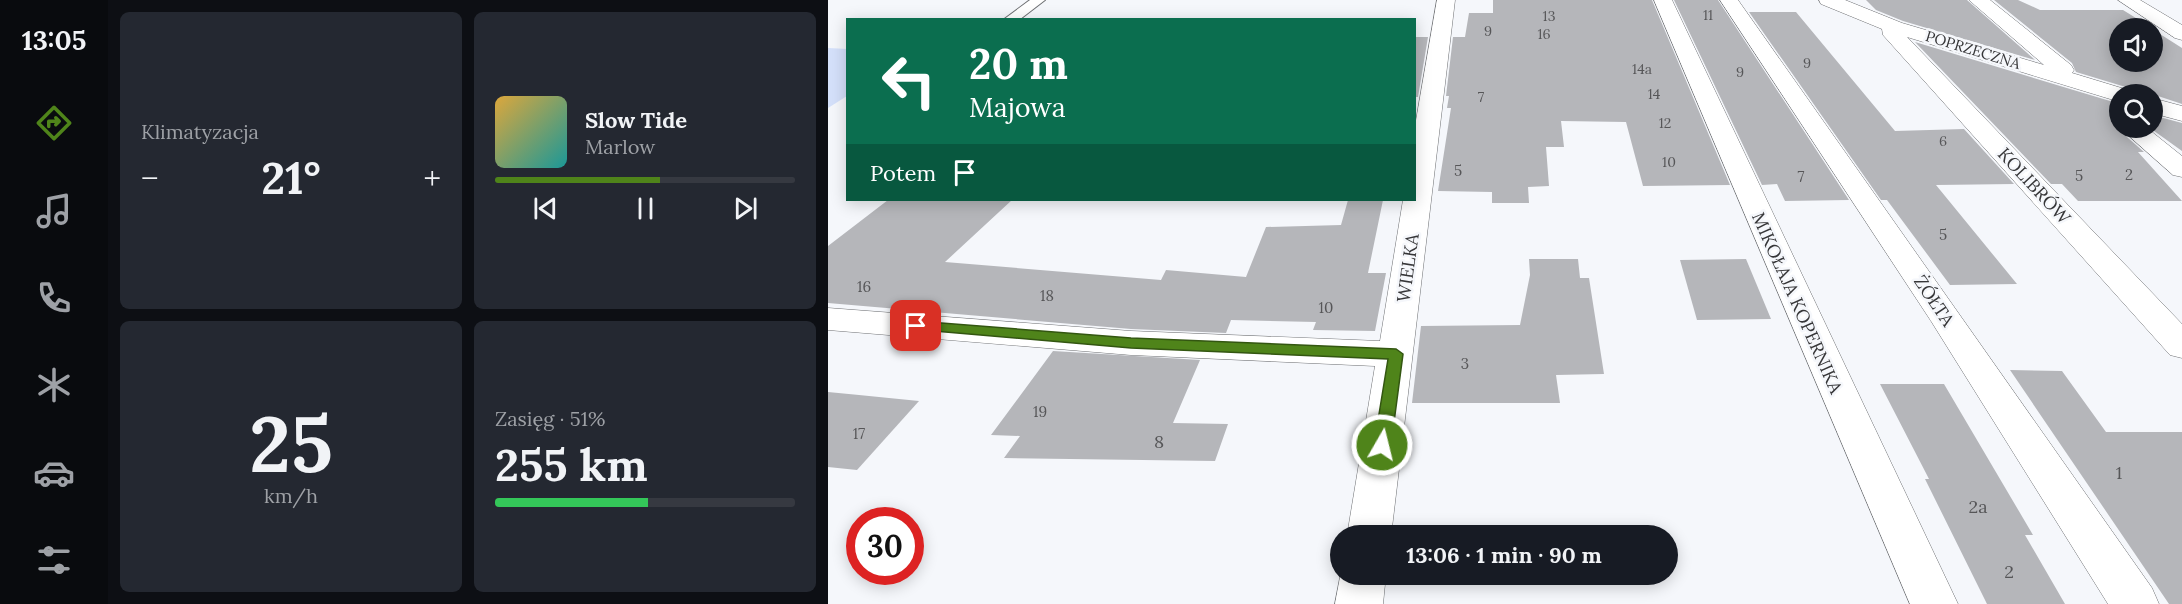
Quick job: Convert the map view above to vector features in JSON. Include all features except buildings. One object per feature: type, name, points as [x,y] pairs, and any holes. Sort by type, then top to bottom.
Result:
[{"type":"street","name":"WIELKA","points":[[1371,525],[1446,0]]},
{"type":"street","name":"MIKOŁAJA KOPERNIKA","points":[[1663,0],[1934,604]]},
{"type":"street","name":"ŻÓŁTA","points":[[1729,0],[1949,323],[2134,604]]},
{"type":"street","name":"POPRZECZNA","points":[[1828,0],[1895,27],[2109,91]]},
{"type":"street","points":[[1978,0],[2109,108]]},
{"type":"street","points":[[2127,0],[2182,34]]},
{"type":"street","name":"KOLIBRÓW","points":[[1895,27],[1890,31],[2182,346]]},
{"type":"street","points":[[2163,108],[2182,114]]},
{"type":"street","points":[[2144,138],[2182,169]]},
{"type":"street","points":[[828,319],[1131,343],[1396,354]]},
{"type":"street","points":[[1359,604],[1362,585]]},
{"type":"lane","points":[[1012,18],[1039,0]]},
{"type":"shaded area","points":[[828,48],[846,49],[846,97],[828,108]]},
{"type":"route","points":[[916,326],[1131,343],[1396,354],[1382,445]]}]
